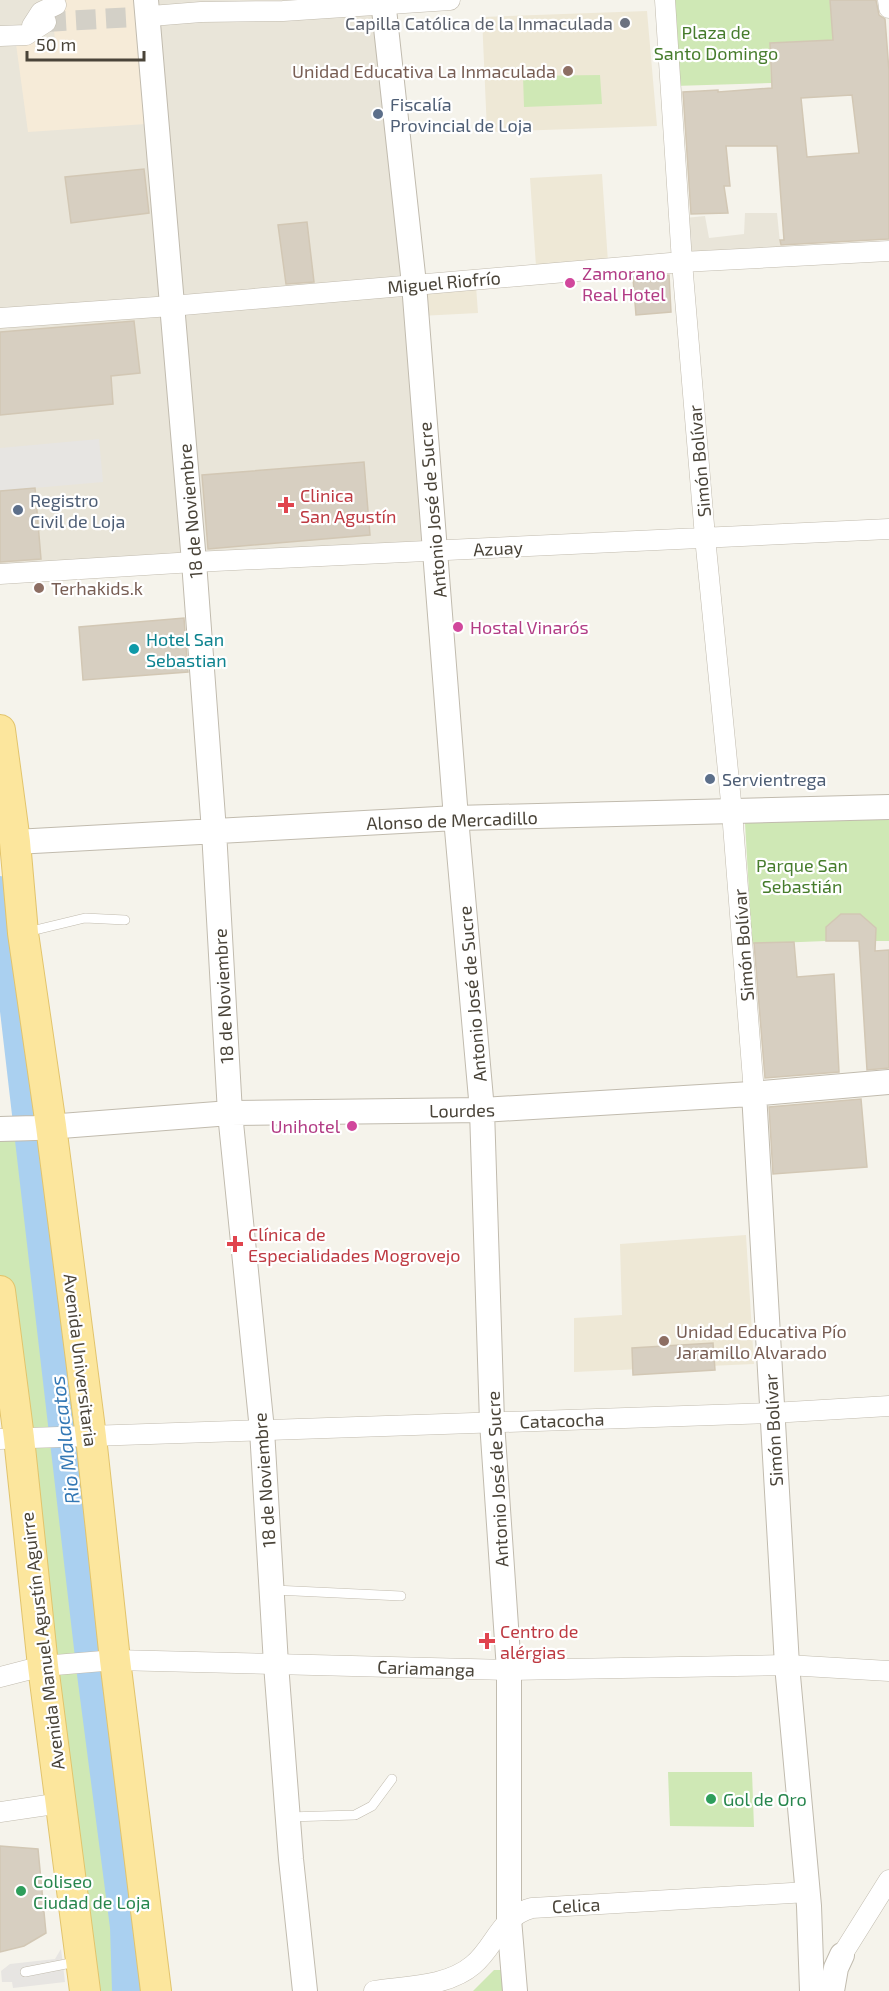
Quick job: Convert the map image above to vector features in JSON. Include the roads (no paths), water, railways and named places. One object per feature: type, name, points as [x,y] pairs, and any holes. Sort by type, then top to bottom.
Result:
[{"type":"main road","name":"Avenida Universitaria","points":[[0,730],[15,842],[43,1127],[107,1660],[156,1991]]},
{"type":"main road","name":"Avenida Manuel Agustín Aguirre","points":[[0,1291],[17,1439],[48,1665],[61,1803],[85,1991]]},
{"type":"street","points":[[148,15],[206,23],[283,11],[384,2],[450,0]]},
{"type":"street","name":"Simón Bolívar","points":[[665,0],[682,262],[705,537],[732,812],[754,1094],[787,1665],[808,1892],[812,1991]]},
{"type":"street","points":[[888,0],[889,8]]},
{"type":"street","name":"Antonio José de Sucre","points":[[384,2],[414,284],[456,818],[482,1110],[492,1422],[509,1670],[509,1919],[514,1991]]},
{"type":"street","points":[[0,36],[26,35],[51,13]]},
{"type":"street","name":"18 de Noviembre","points":[[148,15],[194,562],[214,831],[230,1113],[262,1430],[276,1664],[305,1991]]},
{"type":"street","name":"Miguel Riofrío","points":[[0,318],[171,306],[682,262],[889,251]]},
{"type":"street","name":"Azuay","points":[[0,574],[194,562],[889,529]]},
{"type":"street","name":"Alonso de Mercadillo","points":[[15,842],[456,818],[889,807]]},
{"type":"street","name":"Lourdes","points":[[0,1128],[43,1127],[230,1113],[482,1110],[754,1094],[889,1082]]},
{"type":"street","name":"Catacocha","points":[[17,1439],[772,1413],[889,1406]]},
{"type":"street","name":"Cariamanga","points":[[0,1677],[48,1665],[107,1660],[509,1670],[787,1665],[889,1671]]},
{"type":"street","points":[[0,1812],[61,1803]]},
{"type":"street","points":[[832,1991],[836,1968],[842,1954],[889,1880]]},
{"type":"street","name":"Celica","points":[[509,1919],[519,1912],[532,1908],[808,1892]]},
{"type":"street","points":[[374,1991],[438,1982],[458,1974],[482,1955],[509,1919]]},
{"type":"lane","points":[[23,933],[85,918],[125,920]]},
{"type":"lane","points":[[272,1590],[401,1596]]},
{"type":"lane","points":[[288,1816],[355,1815],[372,1806],[392,1779]]},
{"type":"lane","points":[[25,1972],[82,1960]]},
{"type":"waterway","name":"Rio Malacatos","points":[[0,890],[91,1674],[124,1927],[126,1991]]},
{"type":"tunnel","points":[[46,22],[151,16]]},
{"type":"place","name":"Capilla Católica de la Inmaculada","points":[[625,23]]},
{"type":"place","name":"Unidad Educativa La Inmaculada","points":[[568,71]]},
{"type":"place","name":"Fiscalía Provincial de Loja","points":[[378,114]]},
{"type":"place","name":"Zamorano Real Hotel","points":[[570,283]]},
{"type":"place","name":"Clinica San Agustín","points":[[286,505]]},
{"type":"place","name":"Registro Civil de Loja","points":[[18,510]]},
{"type":"place","name":"Terhakids.k","points":[[39,588]]},
{"type":"place","name":"Hostal Vinarós","points":[[458,627]]},
{"type":"place","name":"Hotel San Sebastian","points":[[134,649]]},
{"type":"place","name":"Servientrega","points":[[710,779]]},
{"type":"place","name":"Unihotel","points":[[352,1126]]},
{"type":"place","name":"Clínica de Especialidades Mogrovejo","points":[[235,1244]]},
{"type":"place","name":"Unidad Educativa Pío Jaramillo Alvarado","points":[[664,1341]]},
{"type":"place","name":"Centro de alérgias","points":[[487,1641]]},
{"type":"place","name":"Gol de Oro","points":[[711,1799]]},
{"type":"place","name":"Coliseo Ciudad de Loja","points":[[21,1891]]},
{"type":"park label","name":"Plaza de Santo Domingo","points":[[716,42]]},
{"type":"park label","name":"Parque San Sebastián","points":[[802,875]]}]
